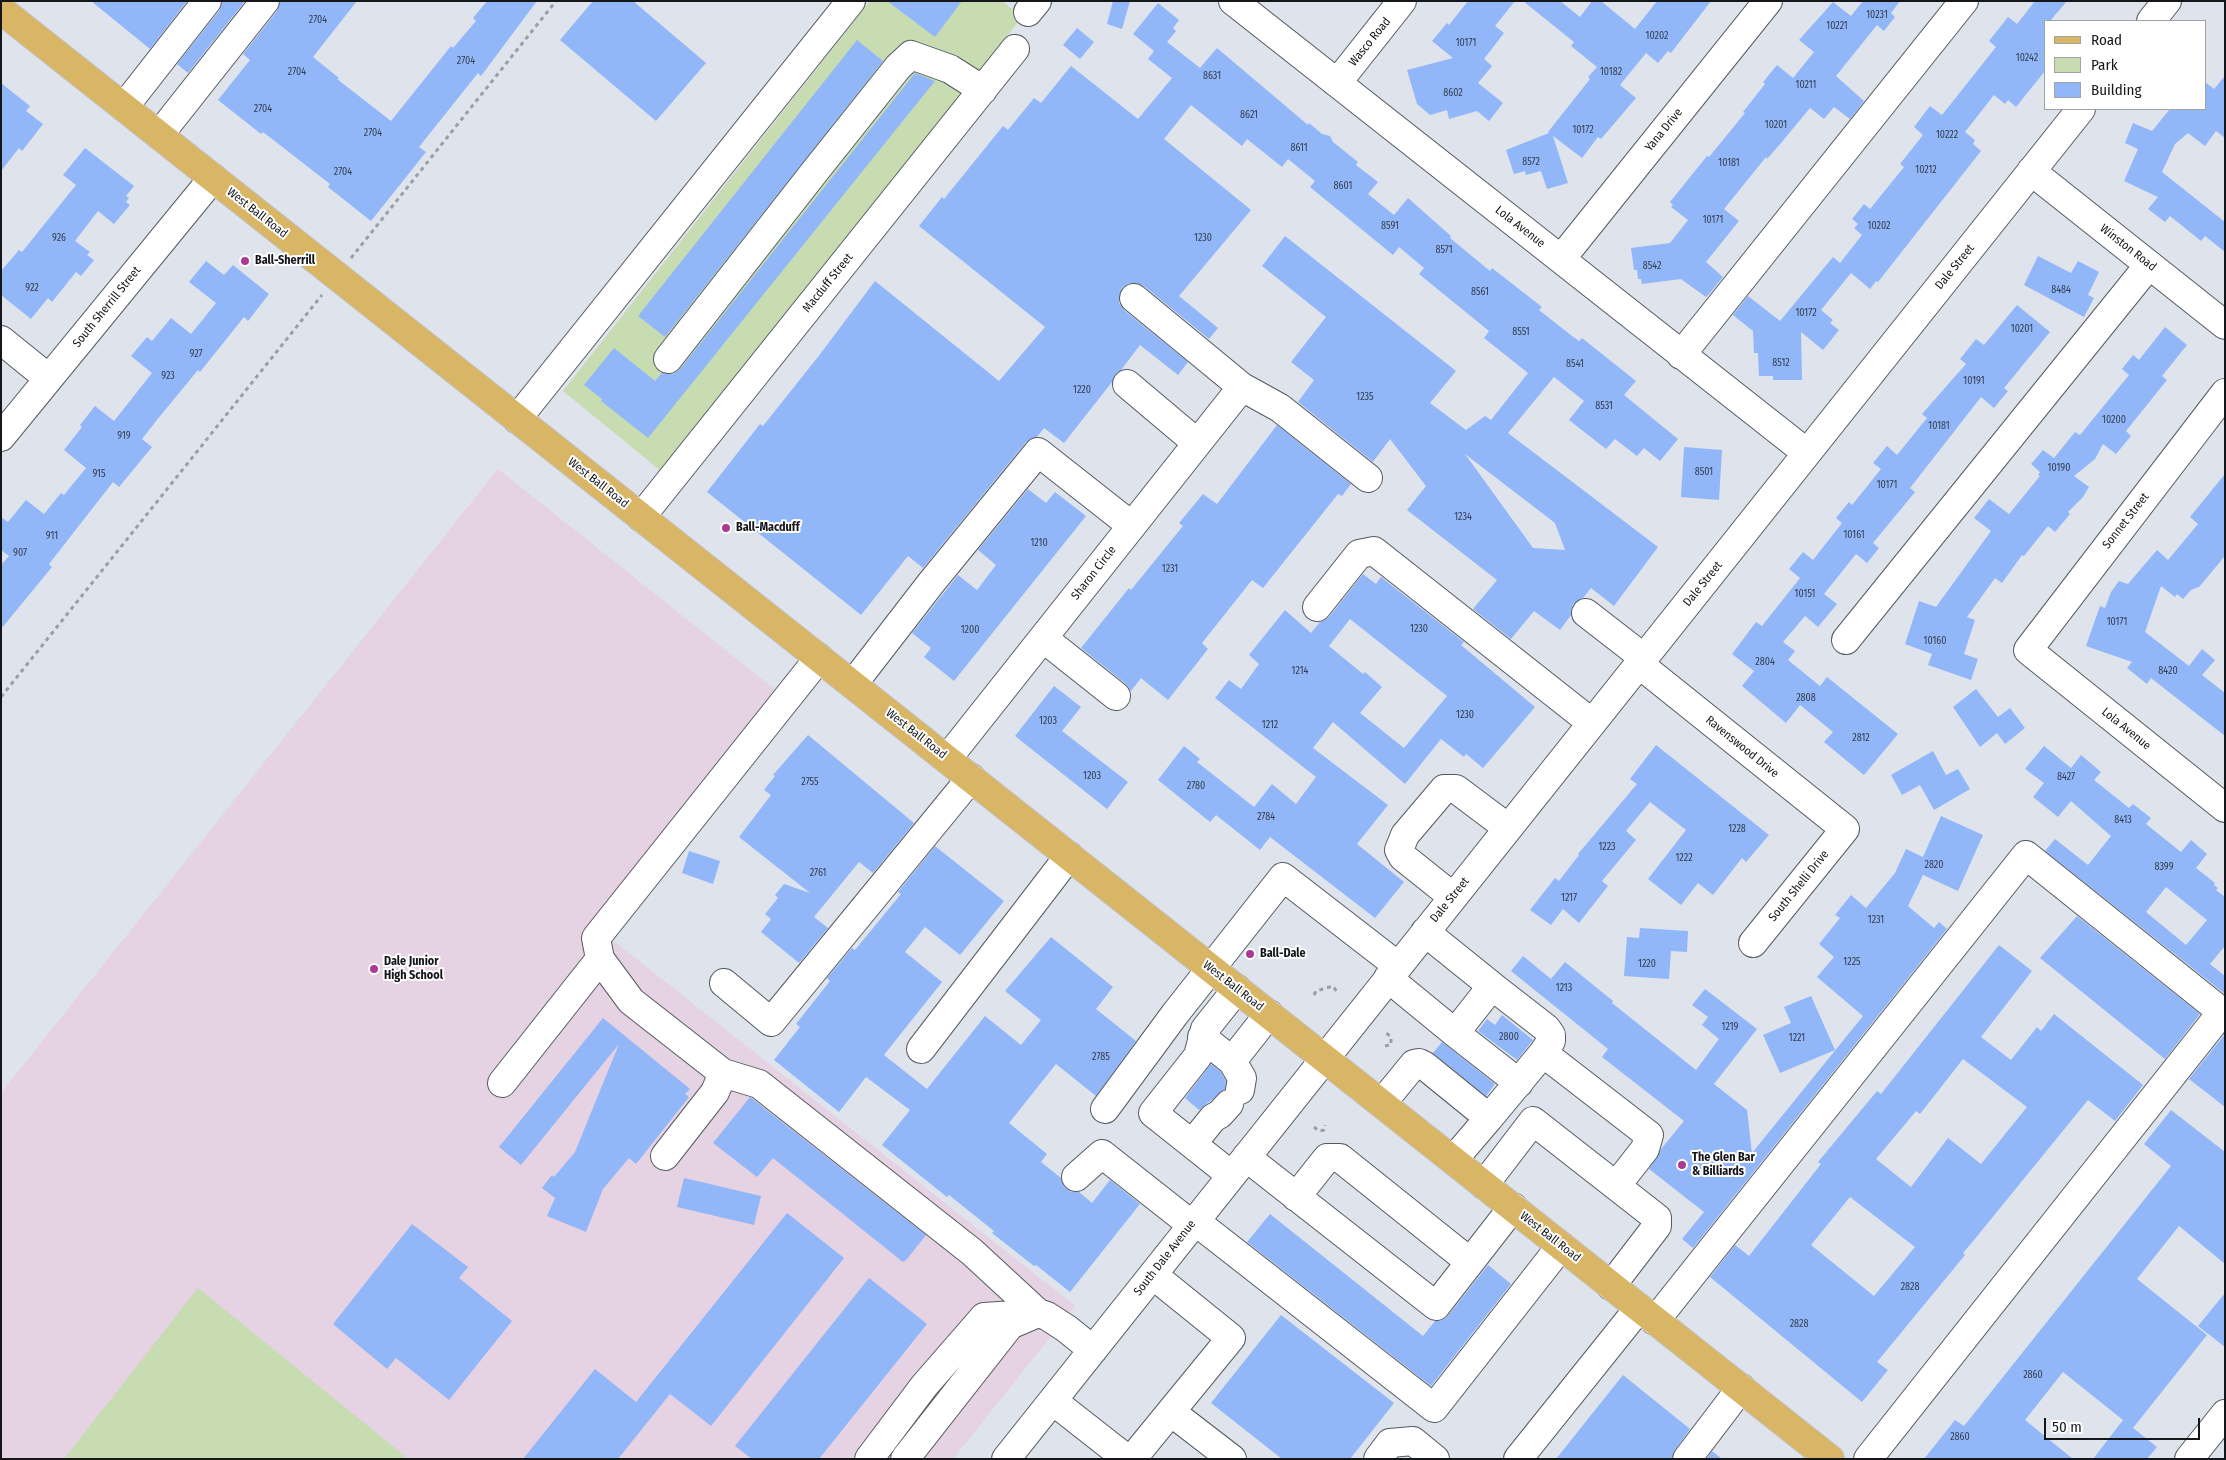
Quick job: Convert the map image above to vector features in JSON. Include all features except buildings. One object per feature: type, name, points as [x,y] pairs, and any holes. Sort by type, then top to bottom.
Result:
[{"type":"main road","name":"West Ball Road","points":[[1,10],[1454,1159],[1484,1185],[1741,1388],[1818,1455]]},
{"type":"street","points":[[124,107],[207,1]]},
{"type":"street","points":[[159,135],[265,1]]},
{"type":"street","points":[[517,419],[850,1]]},
{"type":"street","name":"Lola Avenue","points":[[1233,1],[1807,453]]},
{"type":"street","name":"Wasco Road","points":[[1337,83],[1402,1]]},
{"type":"street","name":"Yana Drive","points":[[1561,259],[1768,1]]},
{"type":"street","points":[[1681,355],[1964,1]]},
{"type":"street","points":[[2152,20],[2167,1]]},
{"type":"street","name":"Macduff Street","points":[[641,517],[1015,49]]},
{"type":"street","points":[[668,359],[818,167],[898,67],[911,55],[950,70],[983,90]]},
{"type":"street","name":"Dale Street","points":[[1325,1058],[2080,110]]},
{"type":"street","name":"Winston Road","points":[[2031,171],[2225,325]]},
{"type":"street","name":"South Sherrill Street","points":[[1,437],[213,178]]},
{"type":"street","points":[[1846,640],[2149,265]]},
{"type":"street","points":[[1134,298],[1242,387],[1280,408],[1368,478]]},
{"type":"street","points":[[1,340],[48,378]]},
{"type":"street","points":[[1127,384],[1197,443]]},
{"type":"street","name":"Sharon Circle","points":[[947,759],[1242,387]]},
{"type":"street","name":"Sonnet Street","points":[[2028,650],[2225,393]]},
{"type":"street","points":[[852,684],[931,583],[1038,452],[1132,526]]},
{"type":"street","points":[[1316,607],[1359,554],[1374,551],[1592,723]]},
{"type":"street","name":"Ravenswood Drive","points":[[1586,613],[1641,661],[1845,829]]},
{"type":"street","points":[[1043,638],[1116,696]]},
{"type":"street","name":"Lola Avenue","points":[[2028,650],[2225,808]]},
{"type":"street","points":[[820,658],[596,938],[600,959],[631,1001],[723,1073],[759,1084],[972,1252],[1038,1313]]},
{"type":"street","points":[[724,983],[771,1022],[971,778]]},
{"type":"street","points":[[1453,897],[1403,857],[1399,850],[1405,835],[1444,789],[1456,789],[1508,828]]},
{"type":"street","name":"South Shelli Drive","points":[[1753,943],[1845,829]]},
{"type":"street","points":[[1518,1459],[1647,1314],[2026,855],[2223,1013],[1868,1459]]},
{"type":"street","points":[[921,1049],[1069,856]]},
{"type":"street","points":[[1106,1109],[1175,1014],[1283,877],[1393,972],[1455,1033],[1505,1100]]},
{"type":"street","points":[[1425,932],[1546,1028],[1551,1035],[1551,1041],[1543,1053],[1454,1159]]},
{"type":"street","points":[[502,1082],[600,959]]},
{"type":"street","points":[[1455,1033],[1492,986]]},
{"type":"street","points":[[1237,989],[1204,1029],[1198,1056],[1153,1113],[1192,1144],[1239,1166],[1296,1197],[1436,1306],[1513,1208]]},
{"type":"street","points":[[1232,1061],[1269,1014]]},
{"type":"street","points":[[1192,1144],[1213,1118],[1220,1114],[1234,1097],[1242,1078],[1232,1061],[1202,1038]]},
{"type":"street","points":[[1543,1053],[1649,1136],[1645,1149],[1616,1186]]},
{"type":"street","name":"South Dale Avenue","points":[[1006,1459],[1325,1058]]},
{"type":"street","points":[[1382,1103],[1414,1064],[1419,1063],[1505,1100],[1616,1186],[1656,1218],[1658,1222],[1657,1226],[1612,1286]]},
{"type":"street","points":[[665,1156],[715,1092],[723,1073]]},
{"type":"street","points":[[1484,1185],[1533,1121]]},
{"type":"street","points":[[1076,1177],[1102,1154],[1434,1408],[1561,1246]]},
{"type":"street","points":[[1296,1197],[1326,1158],[1340,1158],[1470,1262]]},
{"type":"street","points":[[1132,1459],[1231,1338],[1153,1274]]},
{"type":"street","points":[[905,1459],[1010,1325],[1038,1313]]},
{"type":"street","points":[[869,1459],[924,1386],[984,1317],[1038,1313],[1047,1316],[1067,1329],[1093,1350]]},
{"type":"street","points":[[1686,1459],[1741,1388]]},
{"type":"street","points":[[1053,1401],[1127,1459]]},
{"type":"street","points":[[1171,1412],[1232,1459]]},
{"type":"street","points":[[2189,1459],[2225,1414]]},
{"type":"street","points":[[1378,1459],[1390,1443],[1413,1441],[1435,1459]]},
{"type":"path","points":[[1,697],[556,1]]},
{"type":"path","points":[[1314,995],[1316,991],[1333,986],[1337,992]]},
{"type":"path","points":[[1385,1032],[1391,1037],[1391,1045],[1385,1046]]},
{"type":"path","points":[[1314,1127],[1319,1131],[1324,1130],[1325,1125]]},
{"type":"shaded area","name":"Dale Junior High School","points":[[498,469],[797,707],[610,938],[1075,1306],[953,1459],[1,1459],[1,1093]]},
{"type":"green space","points":[[870,1],[1002,1],[1022,17],[661,471],[563,391]]},
{"type":"green space","points":[[198,1288],[406,1457],[405,1459],[64,1459]]},
{"type":"place","name":"Ball-Sherrill","points":[[245,261]]},
{"type":"place","name":"Ball-Macduff","points":[[726,528]]},
{"type":"place","name":"Ball-Dale","points":[[1250,954]]},
{"type":"place","name":"Dale Junior High School","points":[[374,969]]},
{"type":"place","name":"The Glen Bar & Billiards","points":[[1682,1165]]}]
